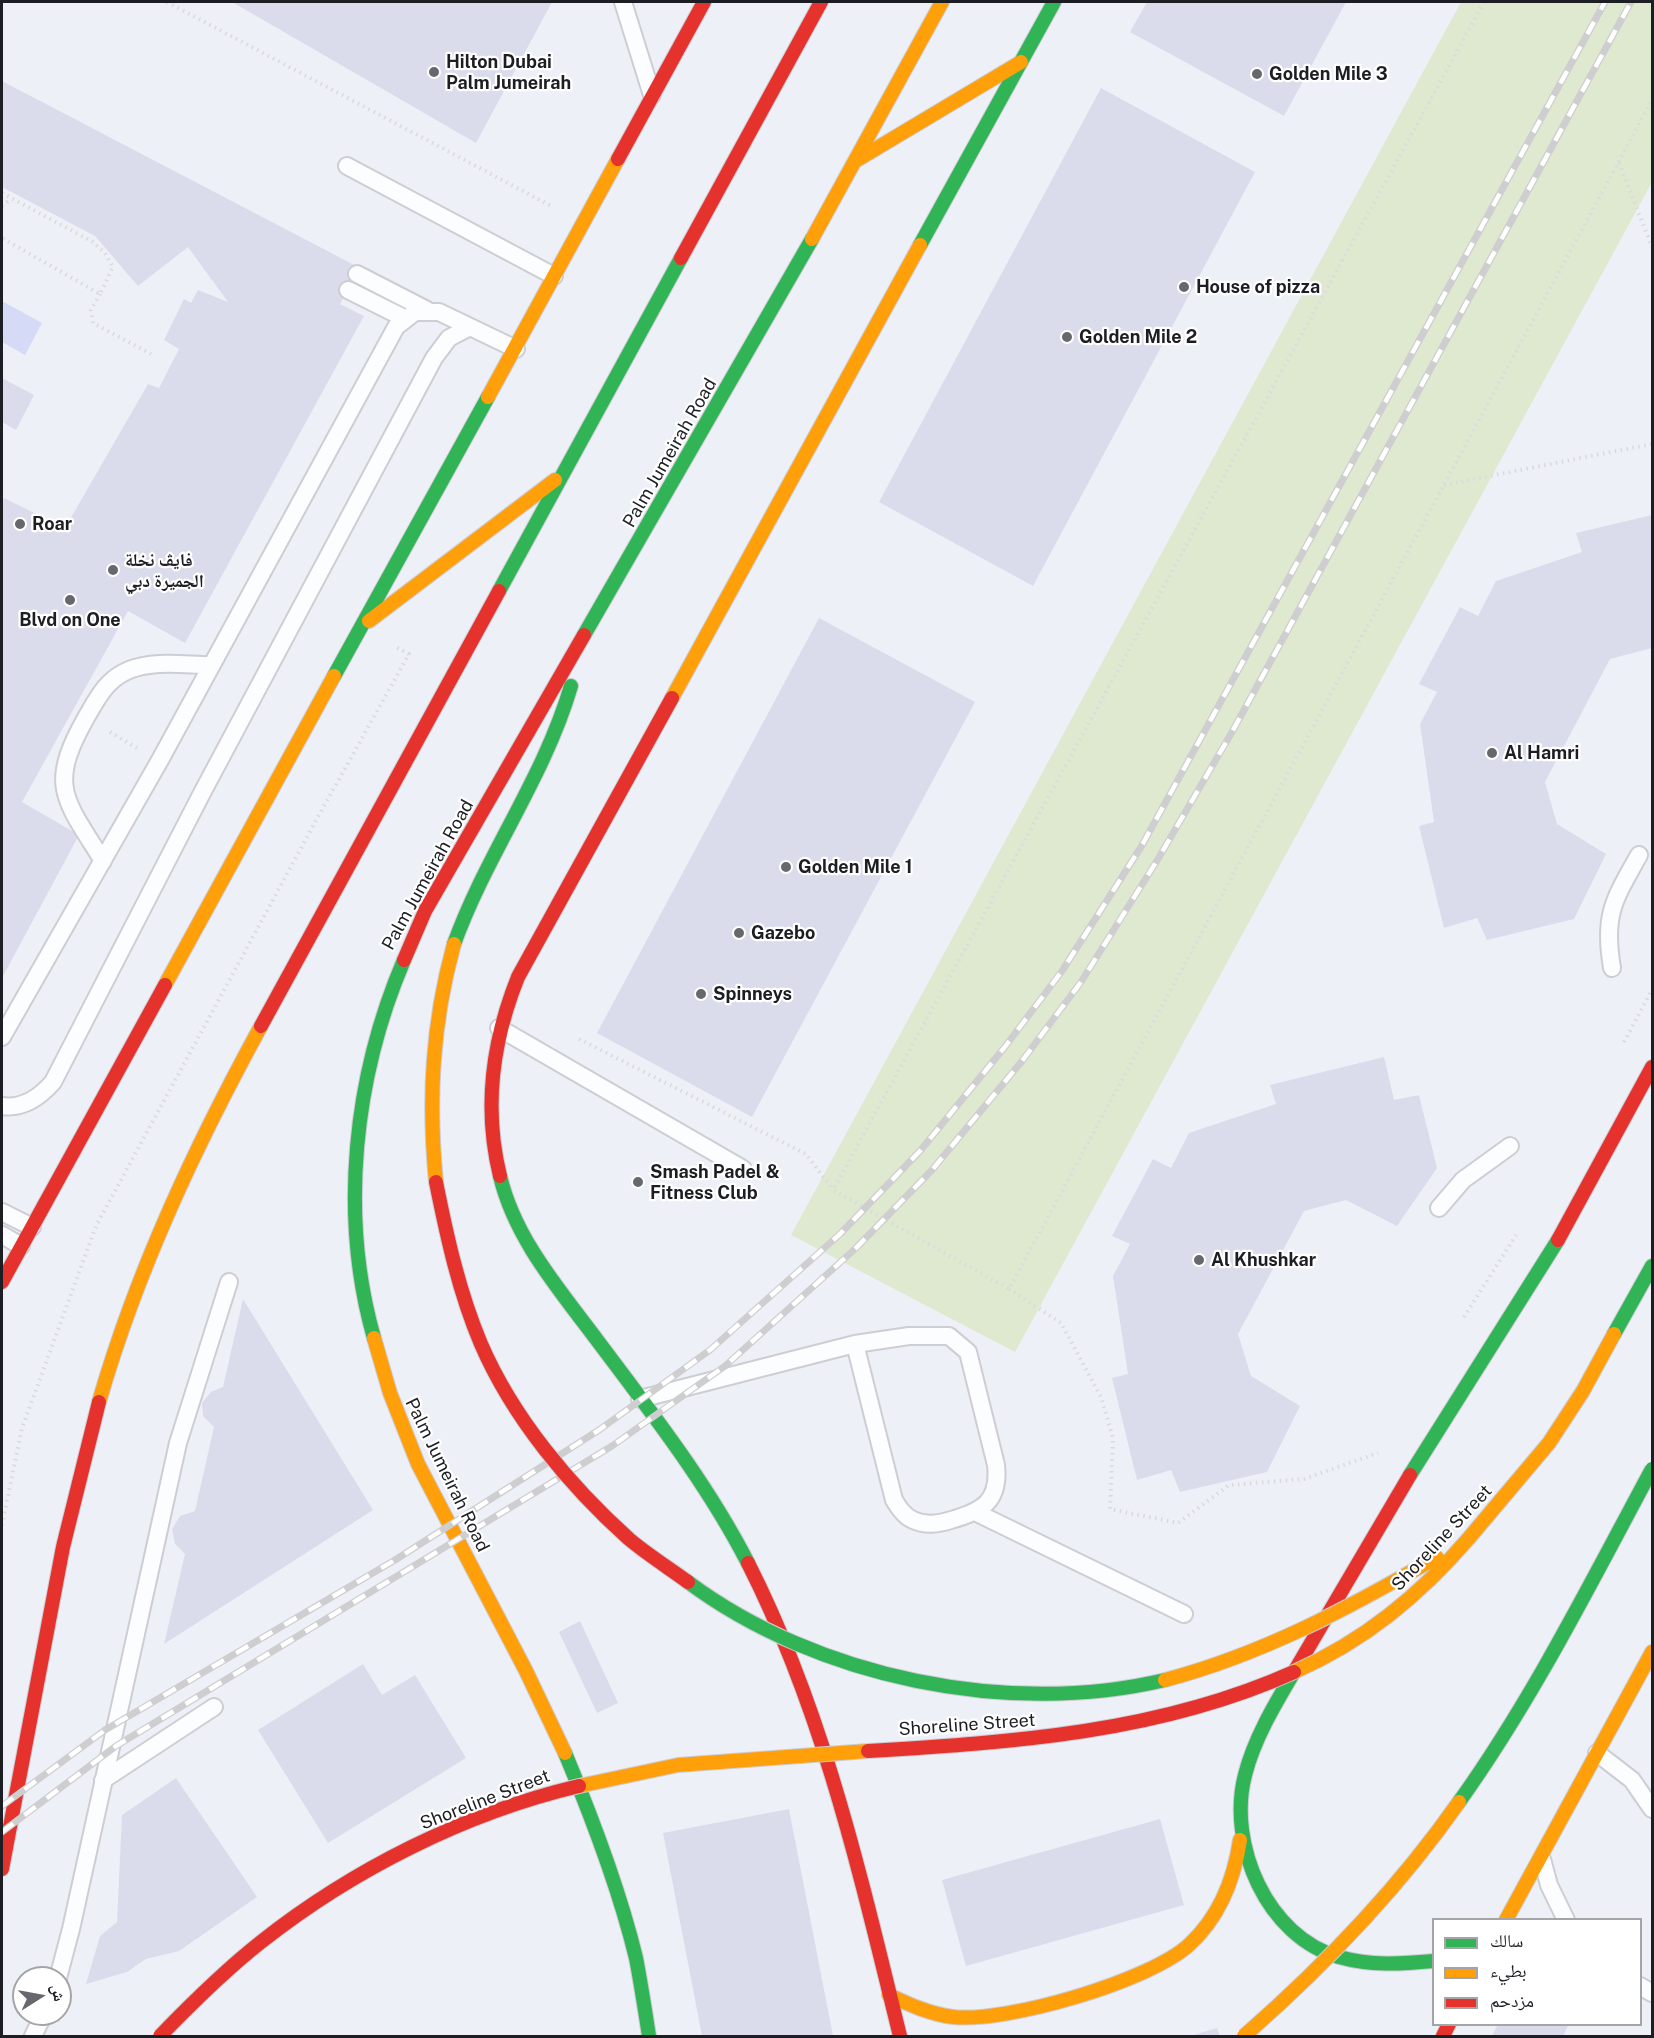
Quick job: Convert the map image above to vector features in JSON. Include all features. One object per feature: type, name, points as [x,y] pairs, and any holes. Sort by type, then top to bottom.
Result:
[{"type":"main road","points":[[2,1282],[359,628],[516,349],[704,2]]},
{"type":"main road","points":[[2,1869],[70,1515],[88,1441],[135,1294],[164,1222],[230,1083],[821,2]]},
{"type":"main road","name":"Palm Jumeirah Road","points":[[649,2037],[633,1947],[615,1879],[592,1812],[564,1747],[418,1464],[397,1417],[379,1367],[367,1317],[359,1265],[355,1213],[356,1161],[368,1067],[384,1006],[402,958],[425,911],[580,646],[856,161],[942,2]]},
{"type":"main road","points":[[900,2037],[835,1785],[814,1717],[788,1650],[724,1522],[687,1461],[537,1258],[514,1216],[498,1171],[490,1124],[490,1076],[499,1028],[518,977],[1054,2]]},
{"type":"main road","points":[[856,161],[1021,62]]},
{"type":"main road","points":[[359,628],[563,473]]},
{"type":"main road","points":[[580,646],[567,703],[557,731],[466,909],[448,964],[432,1044],[429,1090],[430,1136],[436,1182],[446,1238],[461,1292],[481,1345],[507,1395],[539,1442],[574,1486],[657,1562],[705,1596],[810,1650],[866,1670],[923,1683],[1005,1693],[1099,1691],[1158,1682],[1215,1668],[1270,1648],[1323,1622],[1469,1538]]},
{"type":"main road","points":[[1432,1961],[1396,1965],[1363,1963],[1331,1954],[1301,1938],[1276,1915],[1258,1888],[1246,1857],[1241,1798],[1246,1773],[1264,1728],[1393,1500],[1551,1251],[1653,1067]]},
{"type":"main road","name":"Shoreline Street","points":[[160,2037],[220,1977],[271,1935],[327,1896],[384,1862],[445,1832],[507,1807],[571,1787],[637,1771],[703,1761],[1087,1734],[1192,1712],[1292,1674],[1369,1632],[1423,1589],[1469,1538],[1549,1443],[1583,1391],[1653,1266]]},
{"type":"main road","points":[[1244,2037],[1332,1956],[1384,1899],[1478,1777],[1519,1712],[1653,1469]]},
{"type":"main road","points":[[1507,1918],[1653,1652]]},
{"type":"main road","points":[[889,1995],[931,2014],[978,2019],[1001,2015],[1131,1979],[1158,1968],[1182,1952],[1203,1931],[1220,1907],[1232,1881],[1239,1852],[1242,1823]]},
{"type":"lane","points":[[624,2],[652,97]]},
{"type":"lane","points":[[347,166],[554,276]]},
{"type":"lane","points":[[357,274],[427,310],[439,312],[516,349]]},
{"type":"lane","points":[[348,290],[404,318]]},
{"type":"lane","points":[[2,1037],[160,760],[396,327],[404,318],[415,312],[427,310]]},
{"type":"lane","points":[[2,1106],[20,1105],[33,1101],[53,1082],[202,793],[434,358],[449,338],[470,327]]},
{"type":"lane","points":[[103,861],[74,814],[66,797],[63,780],[65,761],[85,719],[102,689],[128,670],[143,666],[212,665]]},
{"type":"lane","points":[[1612,968],[1608,937],[1610,912],[1640,855]]},
{"type":"lane","points":[[499,1028],[743,1169]]},
{"type":"lane","points":[[1439,1208],[1463,1180],[1510,1146]]},
{"type":"lane","points":[[2,1212],[32,1227]]},
{"type":"lane","points":[[2,1235],[21,1246]]},
{"type":"lane","points":[[61,1966],[178,1443],[229,1282]]},
{"type":"lane","points":[[640,1399],[855,1344],[937,1334],[949,1336],[960,1342],[968,1352],[997,1479],[991,1498],[977,1513],[939,1523],[925,1524],[912,1520],[902,1512],[894,1500],[855,1344]]},
{"type":"lane","points":[[977,1513],[1184,1614]]},
{"type":"lane","points":[[103,1780],[214,1707]]},
{"type":"lane","points":[[1597,1753],[1632,1780],[1653,1809]]},
{"type":"lane","points":[[1541,1855],[1549,1885],[1565,1918]]},
{"type":"path","points":[[167,2],[553,207]]},
{"type":"path","points":[[833,1190],[1484,2]]},
{"type":"path","points":[[1009,1289],[1653,100]]},
{"type":"path","points":[[1618,162],[1653,247]]},
{"type":"path","points":[[2,193],[100,246],[113,267],[90,315],[93,323],[152,354]]},
{"type":"path","points":[[2,206],[11,199]]},
{"type":"path","points":[[2,238],[100,294]]},
{"type":"path","points":[[1444,485],[1653,444]]},
{"type":"path","points":[[2,1525],[22,1428],[96,1226],[319,815],[410,654],[359,628]]},
{"type":"path","points":[[85,719],[160,760]]},
{"type":"path","points":[[1619,1051],[1653,990]]},
{"type":"path","points":[[571,1035],[806,1154],[833,1190],[1009,1289],[1061,1323],[1101,1397],[1113,1438],[1110,1509],[1178,1523],[1229,1485],[1304,1479],[1377,1456],[1383,1446]]},
{"type":"path","points":[[1458,1327],[1519,1230]]},
{"type":"green space","points":[[1461,2],[1652,2],[1652,182],[1015,1352],[791,1235]]},
{"type":"water","points":[[2,301],[42,323],[25,355],[2,342]]},
{"type":"building","name":"Hilton Dubai Palm Jumeirah","points":[[232,2],[552,2],[476,143]]},
{"type":"building","name":"Golden Mile 3","points":[[1147,2],[1346,2],[1284,116],[1130,32]]},
{"type":"building","name":"فايڤ نخلة الجميرة دبي","points":[[2,81],[360,268],[340,304],[364,316],[185,643],[128,611],[22,802],[79,835],[2,978],[2,503],[4,498],[65,528],[148,384],[159,388],[179,349],[164,340],[184,299],[191,303],[198,290],[228,302],[188,247],[138,286],[95,236],[2,187]]},
{"type":"building","name":"Golden Mile 2","points":[[1101,88],[1255,172],[1033,586],[879,502]]},
{"type":"building","points":[[2,378],[34,395],[16,430],[2,422]]},
{"type":"building","name":"Al Hamri","points":[[1652,515],[1652,648],[1610,659],[1545,782],[1557,824],[1606,854],[1574,919],[1487,940],[1477,918],[1444,928],[1419,826],[1434,822],[1420,724],[1437,692],[1419,684],[1460,607],[1478,616],[1496,581],[1582,552],[1576,533]]},
{"type":"building","name":"Golden Mile 1","points":[[819,618],[975,702],[752,1117],[597,1033]]},
{"type":"building","name":"Al Khushkar","points":[[1384,1057],[1394,1100],[1419,1095],[1437,1168],[1397,1226],[1346,1200],[1304,1211],[1238,1334],[1251,1376],[1300,1406],[1267,1472],[1180,1492],[1171,1470],[1137,1480],[1112,1378],[1128,1374],[1113,1276],[1130,1244],[1112,1236],[1153,1159],[1171,1168],[1189,1133],[1276,1104],[1270,1085]]},
{"type":"building","points":[[243,1299],[373,1510],[164,1644],[185,1554],[175,1544],[172,1529],[180,1516],[195,1511],[214,1427],[203,1416],[202,1403],[211,1392],[223,1387]]},
{"type":"building","points":[[580,1621],[618,1703],[597,1713],[559,1632]]},
{"type":"building","points":[[363,1664],[382,1695],[415,1675],[466,1758],[328,1843],[258,1730]]},
{"type":"building","points":[[176,1778],[257,1897],[179,1951],[146,1959],[127,1972],[86,1984],[100,1936],[117,1922],[122,1815]]},
{"type":"building","points":[[789,1809],[833,2036],[702,2036],[663,1833]]},
{"type":"building","points":[[1160,1819],[1184,1905],[966,1966],[942,1880]]},
{"type":"building","points":[[1497,2026],[1568,2026],[1563,2036],[1492,2036]]},
{"type":"building","points":[[1217,2028],[1220,2036],[1190,2036]]},
{"type":"railway","points":[[2,1806],[105,1730],[395,1560],[599,1430],[710,1350],[840,1234],[920,1151],[1004,1048],[1062,971],[1141,847],[1605,2]]},
{"type":"railway","points":[[2,1832],[116,1746],[612,1446],[725,1366],[855,1249],[932,1170],[1022,1061],[1081,982],[1158,859],[1232,732],[1631,2]]},
{"type":"traffic: fast","points":[[920,245],[1054,2]]},
{"type":"traffic: fast","points":[[584,635],[812,239]]},
{"type":"traffic: fast","points":[[499,591],[681,258]]},
{"type":"traffic: fast","points":[[334,676],[488,397]]},
{"type":"traffic: fast","points":[[454,944],[482,879],[546,753],[571,686]]},
{"type":"traffic: fast","points":[[374,1338],[363,1291],[357,1244],[355,1195],[357,1147],[363,1099],[373,1051],[404,960]]},
{"type":"traffic: fast","points":[[500,1176],[507,1199],[527,1242],[677,1448],[715,1505],[748,1563]]},
{"type":"traffic: fast","points":[[1410,1475],[1558,1240]]},
{"type":"traffic: fast","points":[[1614,1334],[1652,1266]]},
{"type":"traffic: fast","points":[[1459,1802],[1537,1680],[1652,1469]]},
{"type":"traffic: fast","points":[[688,1582],[739,1615],[795,1643],[854,1665],[916,1681],[980,1691],[1043,1694],[1105,1690],[1165,1680]]},
{"type":"traffic: fast","points":[[1294,1672],[1259,1735],[1245,1775],[1241,1802],[1242,1830],[1248,1858],[1258,1884],[1273,1909],[1291,1930],[1314,1946],[1339,1957],[1363,1962],[1432,1961]]},
{"type":"traffic: fast","points":[[565,1753],[622,1906],[636,1958],[649,2036]]},
{"type":"traffic: slow","points":[[812,239],[942,2]]},
{"type":"traffic: slow","points":[[857,160],[1021,62]]},
{"type":"traffic: slow","points":[[488,397],[618,159]]},
{"type":"traffic: slow","points":[[672,698],[920,245]]},
{"type":"traffic: slow","points":[[369,621],[555,480]]},
{"type":"traffic: slow","points":[[165,985],[334,676]]},
{"type":"traffic: slow","points":[[436,1182],[432,1121],[434,1062],[441,1003],[454,944]]},
{"type":"traffic: slow","points":[[99,1402],[131,1304],[170,1209],[191,1162],[261,1026]]},
{"type":"traffic: slow","points":[[1469,1538],[1549,1443],[1583,1391],[1614,1334]]},
{"type":"traffic: slow","points":[[374,1338],[390,1393],[418,1464],[526,1671],[565,1753]]},
{"type":"traffic: slow","points":[[1294,1672],[1344,1646],[1389,1615],[1430,1579],[1469,1538]]},
{"type":"traffic: slow","points":[[1165,1680],[1236,1657],[1305,1628],[1437,1557]]},
{"type":"traffic: slow","points":[[1507,1918],[1652,1652]]},
{"type":"traffic: slow","points":[[579,1786],[678,1765],[868,1751]]},
{"type":"traffic: slow","points":[[1244,2036],[1303,1982],[1359,1925],[1411,1865],[1459,1802]]},
{"type":"traffic: slow","points":[[889,1995],[936,2014],[977,2017],[1007,2013],[1077,1997],[1144,1972],[1171,1958],[1190,1944],[1210,1922],[1229,1883],[1240,1840]]},
{"type":"traffic: jam","points":[[618,159],[704,2]]},
{"type":"traffic: jam","points":[[681,258],[821,2]]},
{"type":"traffic: jam","points":[[261,1026],[499,591]]},
{"type":"traffic: jam","points":[[404,960],[425,911],[584,635]]},
{"type":"traffic: jam","points":[[500,1176],[492,1125],[491,1100],[496,1050],[509,1001],[518,977],[672,698]]},
{"type":"traffic: jam","points":[[2,1282],[165,985]]},
{"type":"traffic: jam","points":[[1558,1240],[1652,1067]]},
{"type":"traffic: jam","points":[[436,1182],[449,1244],[466,1304],[481,1344],[509,1398],[545,1449],[585,1497],[629,1539],[688,1582]]},
{"type":"traffic: jam","points":[[2,1869],[63,1547],[99,1402]]},
{"type":"traffic: jam","points":[[1294,1672],[1410,1475]]},
{"type":"traffic: jam","points":[[748,1563],[775,1620],[819,1736],[854,1855],[900,2036]]},
{"type":"traffic: jam","points":[[868,1751],[977,1743],[1085,1731],[1191,1709],[1243,1693],[1294,1672]]},
{"type":"traffic: jam","points":[[160,2036],[247,1953],[333,1891],[411,1847],[452,1828],[536,1798],[579,1786]]},
{"type":"traffic: jam","points":[[1443,2036],[1448,2026]]},
{"type":"place","name":"Hilton Dubai Palm Jumeirah","points":[[434,72]]},
{"type":"place","name":"Golden Mile 3","points":[[1257,74]]},
{"type":"place","name":"House of pizza","points":[[1184,287]]},
{"type":"place","name":"Golden Mile 2","points":[[1067,337]]},
{"type":"place","name":"Roar","points":[[20,524]]},
{"type":"place","name":"فايڤ نخلة الجميرة دبي","points":[[113,570]]},
{"type":"place","name":"Blvd on One","points":[[70,600]]},
{"type":"place","name":"Al Hamri","points":[[1492,753]]},
{"type":"place","name":"Golden Mile 1","points":[[786,867]]},
{"type":"place","name":"Gazebo","points":[[739,933]]},
{"type":"place","name":"Spinneys","points":[[701,994]]},
{"type":"place","name":"Smash Padel & Fitness Club","points":[[638,1182]]},
{"type":"place","name":"Al Khushkar","points":[[1199,1260]]}]
